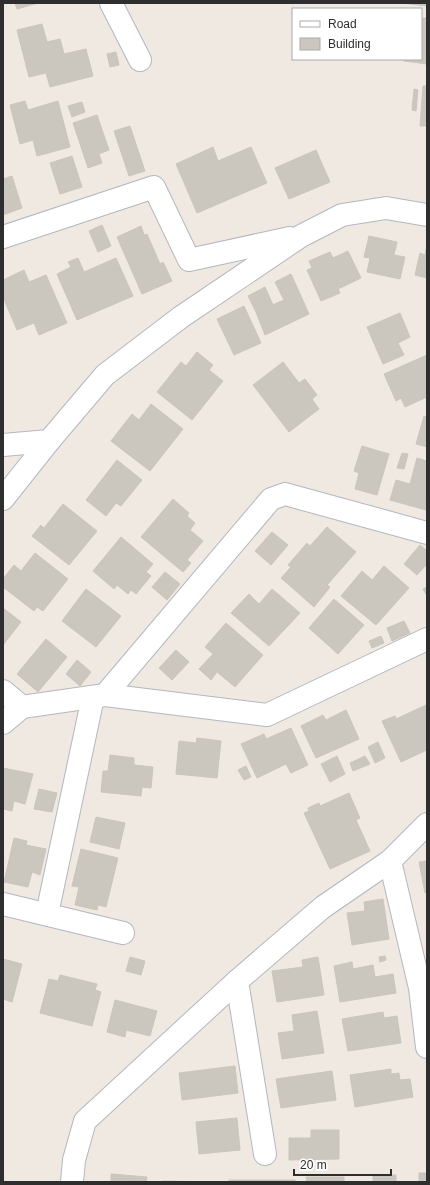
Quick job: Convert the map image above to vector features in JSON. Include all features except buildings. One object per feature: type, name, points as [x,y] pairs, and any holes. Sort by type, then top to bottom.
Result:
[{"type":"street","points":[[111,3],[140,60]]},
{"type":"street","points":[[3,236],[154,187],[190,260],[300,236]]},
{"type":"street","points":[[3,499],[48,441],[105,375],[181,317],[300,236],[342,215],[386,208],[427,216]]},
{"type":"street","points":[[3,445],[48,441]]},
{"type":"street","points":[[47,914],[99,696],[271,499],[285,494],[427,533]]},
{"type":"street","points":[[3,723],[22,707],[99,696],[267,715],[427,639]]},
{"type":"street","points":[[3,691],[22,707]]},
{"type":"street","points":[[72,1182],[74,1160],[85,1121],[237,981],[324,907],[390,861],[427,824]]},
{"type":"street","points":[[390,861],[420,988],[427,1047]]},
{"type":"street","points":[[3,904],[124,933]]},
{"type":"street","points":[[237,981],[265,1154]]}]
